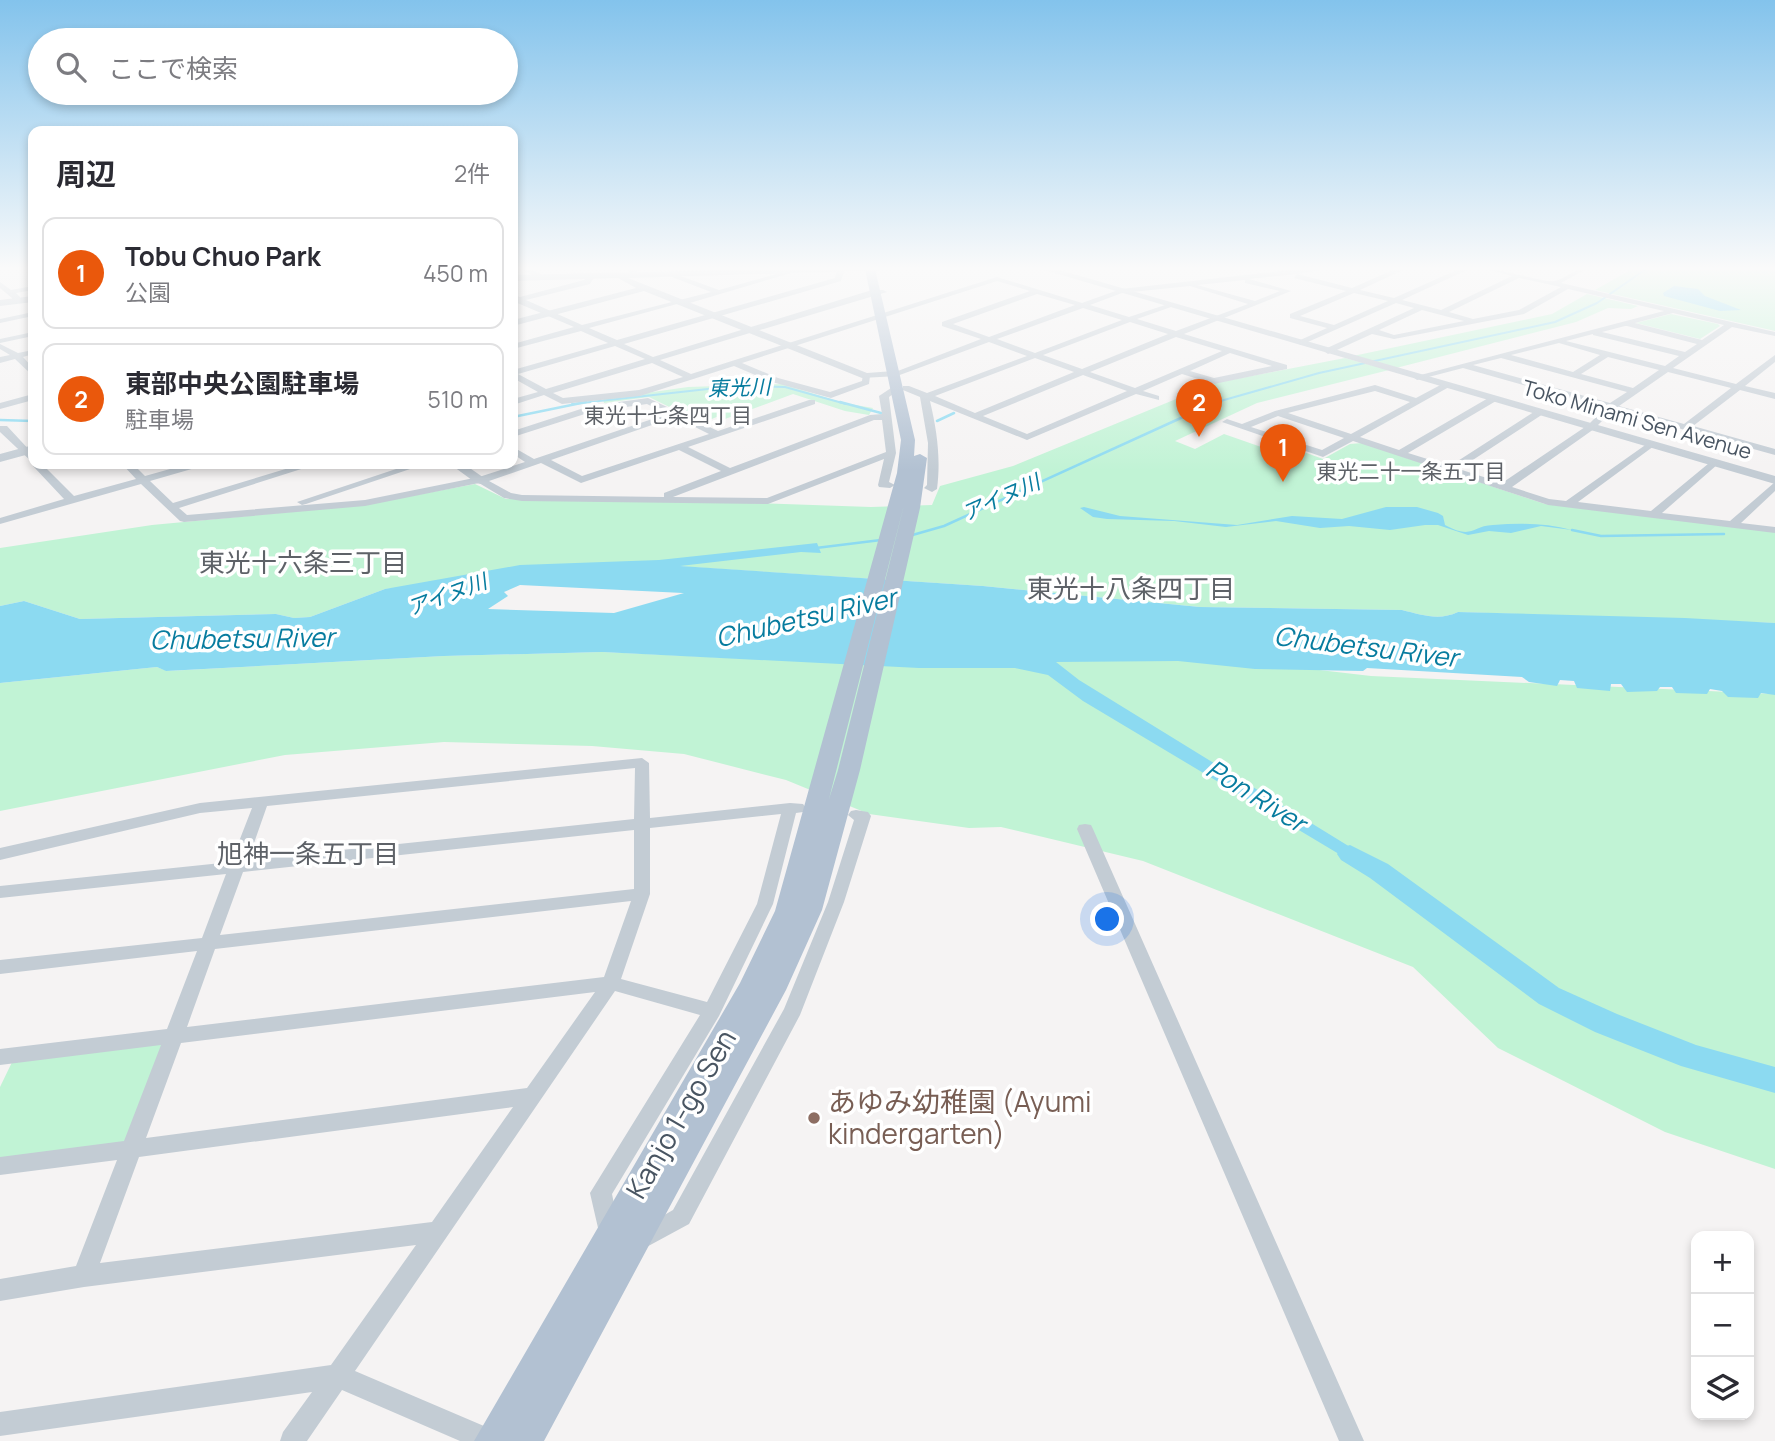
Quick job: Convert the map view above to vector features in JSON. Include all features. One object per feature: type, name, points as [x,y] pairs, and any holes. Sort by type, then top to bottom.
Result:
[{"type":"main road","points":[[890,336],[900,380]]},
{"type":"main road","name":"Kanjo 1-go Sen","points":[[491,1441],[621,1242],[772,989],[813,897],[838,769],[904,507],[919,473],[920,442],[900,380]]},
{"type":"main road","name":"Kanjo 1-go Sen","points":[[524,1441],[621,1242]]},
{"type":"street","points":[[0,344],[26,336]]},
{"type":"street","points":[[518,346],[552,336]]},
{"type":"street","points":[[601,336],[691,377]]},
{"type":"street","points":[[518,372],[640,336]]},
{"type":"street","points":[[518,400],[729,336]]},
{"type":"street","points":[[765,336],[866,376],[900,380],[925,397],[1027,437],[1231,350]]},
{"type":"street","points":[[518,377],[562,401],[640,393],[820,336]]},
{"type":"street","points":[[978,336],[1156,398]]},
{"type":"street","points":[[886,485],[891,453],[884,396],[900,380],[999,336]]},
{"type":"street","points":[[925,397],[1087,336]]},
{"type":"street","points":[[975,416],[1171,336]]},
{"type":"street","points":[[1182,371],[1214,382],[1284,366],[1185,336]]},
{"type":"street","name":"Toko Minami Sen Avenue","points":[[1277,336],[1775,482]]},
{"type":"street","points":[[1301,343],[1316,336]]},
{"type":"street","points":[[1328,351],[1360,336]]},
{"type":"street","points":[[1417,377],[1582,336]]},
{"type":"street","points":[[1608,336],[1686,355]]},
{"type":"street","points":[[1676,336],[1704,343]]},
{"type":"street","points":[[1504,487],[1591,427],[1611,407],[1714,336]]},
{"type":"street","points":[[1560,342],[1775,396]]},
{"type":"street","points":[[0,344],[28,368]]},
{"type":"street","points":[[0,360],[28,353]]},
{"type":"street","points":[[1574,375],[1607,354]]},
{"type":"street","points":[[1502,356],[1635,391]]},
{"type":"street","points":[[1686,427],[1775,358]]},
{"type":"street","points":[[734,363],[775,380],[831,395],[866,382],[866,376]]},
{"type":"street","points":[[1462,365],[1770,450],[1775,439]]},
{"type":"street","points":[[1227,422],[1323,454],[1446,385]]},
{"type":"street","points":[[1242,427],[1278,413],[1375,388],[1417,401]]},
{"type":"street","points":[[925,397],[934,439],[936,466],[930,488]]},
{"type":"street","points":[[6,402],[28,398]]},
{"type":"street","points":[[1401,453],[1493,399]]},
{"type":"street","points":[[518,432],[590,409],[648,401],[719,435]]},
{"type":"street","points":[[518,452],[582,480],[812,402]]},
{"type":"street","points":[[1451,470],[1540,412]]},
{"type":"street","points":[[1278,413],[1548,502],[1775,530]]},
{"type":"street","points":[[518,467],[675,414]]},
{"type":"street","points":[[660,498],[873,417],[887,417]]},
{"type":"street","points":[[0,429],[4,428],[28,452]]},
{"type":"street","points":[[1569,504],[1651,444]]},
{"type":"street","points":[[679,446],[728,471]]},
{"type":"street","points":[[464,469],[514,498],[777,499],[891,453]]},
{"type":"street","points":[[0,458],[28,456]]},
{"type":"street","points":[[1653,515],[1714,463]]},
{"type":"street","points":[[44,469],[71,500]]},
{"type":"street","points":[[132,469],[184,519],[365,503],[481,480],[512,469]]},
{"type":"street","points":[[0,507],[5,520],[181,469]]},
{"type":"street","points":[[171,507],[296,469]]},
{"type":"street","points":[[278,510],[405,469]]},
{"type":"street","points":[[1732,525],[1775,482]]},
{"type":"street","points":[[0,854],[200,808],[642,763],[642,894],[611,983],[292,1441]]},
{"type":"street","points":[[84,1276],[261,803]]},
{"type":"street","points":[[0,892],[794,808],[765,904],[712,1011],[601,1193],[621,1242],[681,1217],[793,1010],[836,902],[863,816],[856,815]]},
{"type":"street","points":[[1085,829],[1352,1441]]},
{"type":"street","points":[[0,967],[642,894]]},
{"type":"street","points":[[0,1057],[611,983],[712,1011]]},
{"type":"street","points":[[0,1166],[532,1096]]},
{"type":"street","points":[[0,1290],[84,1276],[436,1232]]},
{"type":"street","points":[[0,1424],[339,1376],[491,1441]]},
{"type":"green space","points":[[1447,336],[1520,336],[1396,368],[1353,356]]},
{"type":"green space","points":[[1345,358],[1389,370],[1257,403],[1175,441],[1195,449],[1224,434],[1290,457],[1301,451],[1323,459],[1350,444],[1362,443],[1545,504],[1775,532],[1775,623],[1458,612],[1437,617],[1402,610],[1200,607],[983,586],[675,566],[385,589],[310,617],[294,618],[276,614],[80,619],[24,601],[0,606],[0,548],[152,525],[363,505],[475,484],[506,499],[661,500],[871,507],[932,505],[940,486],[1013,466],[1215,383]]},
{"type":"green space","points":[[782,384],[844,403],[873,408],[869,415],[845,411],[793,394],[725,419],[719,416],[702,423],[649,397],[604,403],[603,399],[688,387]]},
{"type":"green space","points":[[1140,649],[1371,676],[1775,694],[1775,1169],[1665,1132],[1498,1048],[1413,967],[1143,861],[1001,827],[969,828],[869,814],[786,780],[684,754],[592,746],[444,742],[285,755],[0,811],[0,683],[157,667],[167,671],[444,656],[602,652],[864,664]]},
{"type":"green space","points":[[174,1036],[133,1148],[0,1166],[0,1087],[15,1056]]},
{"type":"water","points":[[1386,507],[1417,507],[1438,513],[1443,516],[1445,525],[1467,532],[1486,526],[1513,524],[1543,525],[1572,530],[1541,526],[1511,533],[1489,531],[1468,535],[1438,525],[1390,530],[1349,526],[1320,528],[1276,521],[1226,527],[1174,521],[1107,519],[1093,517],[1080,508],[1120,516],[1237,525],[1292,516],[1342,519]]},
{"type":"water","name":"Chubetsu River","points":[[817,543],[821,553],[801,552],[680,566],[983,586],[1200,607],[1402,610],[1437,617],[1458,612],[1775,623],[1775,695],[1761,693],[1758,698],[1728,697],[1722,691],[1710,689],[1707,694],[1676,693],[1672,687],[1660,687],[1657,691],[1627,692],[1621,684],[1611,684],[1610,691],[1577,688],[1574,681],[1560,680],[1557,686],[1529,682],[1522,677],[1367,668],[1363,671],[1255,669],[1178,661],[1056,662],[1079,680],[1381,866],[1369,872],[1083,701],[1048,675],[1015,668],[919,668],[602,652],[444,656],[166,671],[157,667],[0,683],[0,606],[24,601],[80,619],[276,614],[294,618],[310,617],[385,589],[520,565],[659,560]],"holes":[[[520,585],[684,593],[614,613],[488,609],[508,596],[504,592]]]},
{"type":"waterway","name":"アイヌ川","points":[[1214,403],[1319,373],[1489,336]]},
{"type":"waterway","name":"東光川","points":[[581,403],[735,386],[785,387],[846,404]]},
{"type":"waterway","name":"東光川","points":[[581,403],[586,402]]},
{"type":"waterway","name":"東光川","points":[[840,402],[881,413]]},
{"type":"waterway","name":"東光川","points":[[518,416],[581,403]]},
{"type":"waterway","name":"東光川","points":[[572,404],[581,403]]},
{"type":"waterway","name":"アイヌ川","points":[[909,536],[944,526],[1214,403]]},
{"type":"waterway","name":"アイヌ川","points":[[1210,404],[1214,403]]},
{"type":"waterway","name":"東光川","points":[[937,421],[954,413]]},
{"type":"waterway","name":"東光川","points":[[0,420],[28,421]]},
{"type":"waterway","points":[[1572,530],[1601,536],[1724,534]]},
{"type":"waterway","name":"アイヌ川","points":[[816,548],[881,540]]},
{"type":"waterway","name":"Pon River","points":[[1350,854],[1379,871],[1549,996],[1606,1023],[1692,1057],[1775,1080]]},
{"type":"place","name":"東部中央公園駐車場","points":[[1199,437]]},
{"type":"place","name":"Tobu Chuo Park","points":[[1283,482]]},
{"type":"place","name":"あゆみ幼稚園 (Ayumi kindergarten)","points":[[814,1118]]},
{"type":"district","name":"東光十七条四丁目","points":[[668,416]]},
{"type":"district","name":"東光二十一条五丁目","points":[[1411,472]]},
{"type":"district","name":"東光十六条三丁目","points":[[303,563]]},
{"type":"district","name":"東光十八条四丁目","points":[[1131,589]]},
{"type":"district","name":"旭神一条五丁目","points":[[308,854]]}]
